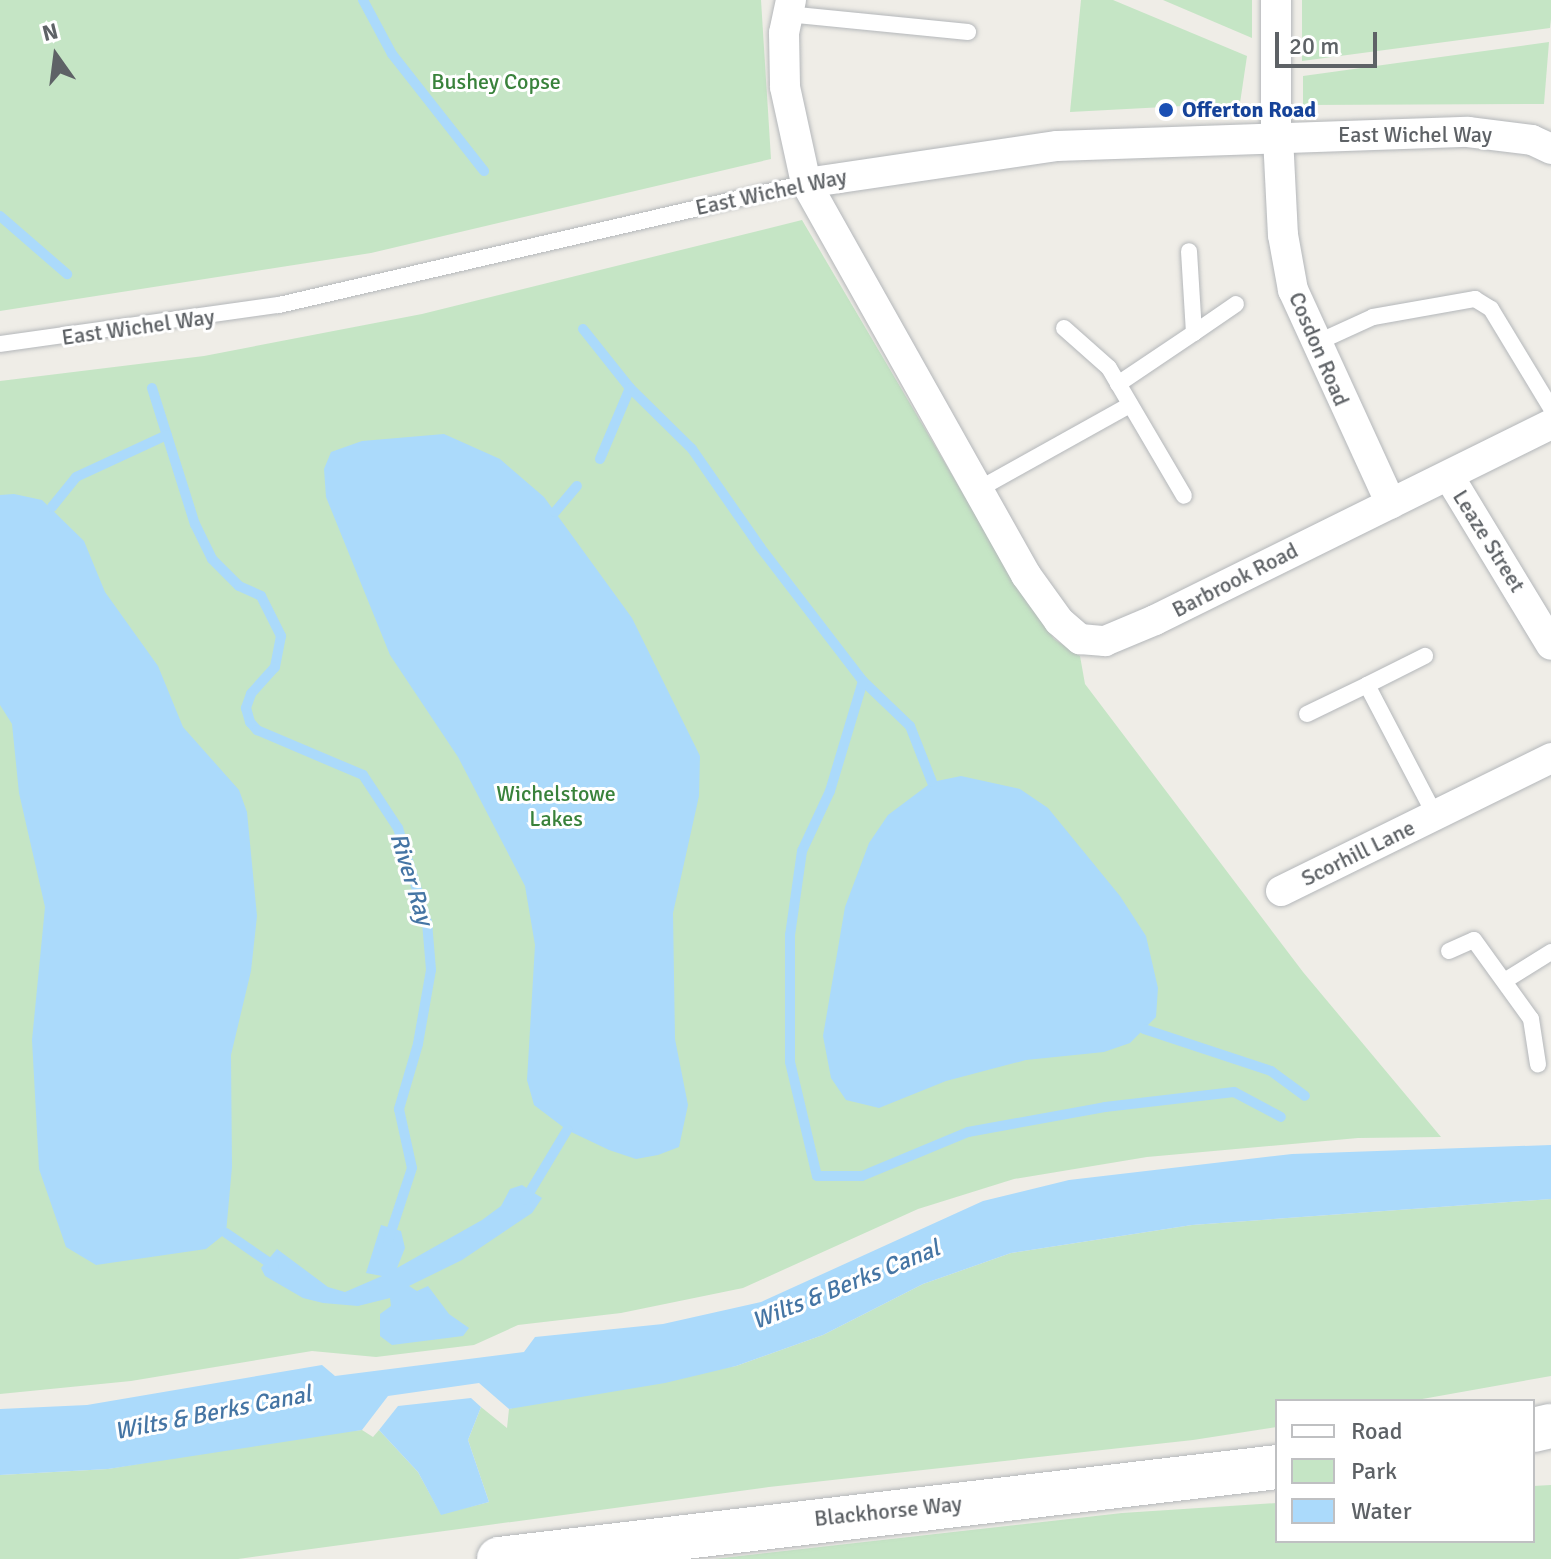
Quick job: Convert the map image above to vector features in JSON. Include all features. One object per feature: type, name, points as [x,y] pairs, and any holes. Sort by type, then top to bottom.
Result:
[{"type":"main road","name":"Blackhorse Way","points":[[499,1559],[1275,1467]]},
{"type":"street","points":[[1276,0],[1277,137]]},
{"type":"street","name":"Barbrook Road","points":[[789,7],[785,87],[806,183],[977,490],[1042,600],[1070,632],[1091,643],[1155,620],[1450,478],[1551,424]]},
{"type":"street","name":"East Wichel Way","points":[[806,183],[1057,146],[1468,132],[1532,140],[1551,149]]},
{"type":"street","name":"Cosdon Road","points":[[1277,137],[1286,265],[1314,344],[1391,504]]},
{"type":"street","name":"Leaze Street","points":[[1450,478],[1551,645]]},
{"type":"street","name":"Scorhill Lane","points":[[1281,891],[1551,758]]},
{"type":"lane","points":[[789,7],[968,32]]},
{"type":"lane","name":"East Wichel Way","points":[[0,344],[279,305],[806,183]]},
{"type":"lane","points":[[1189,251],[1194,333]]},
{"type":"lane","points":[[1314,344],[1373,317],[1475,299],[1491,309],[1551,408]]},
{"type":"lane","points":[[1118,384],[1236,304]]},
{"type":"lane","points":[[1064,328],[1090,347],[1118,384],[1184,496]]},
{"type":"lane","points":[[977,490],[1130,405]]},
{"type":"lane","points":[[1307,714],[1425,656]]},
{"type":"lane","name":"Scorhill Lane","points":[[1367,685],[1435,815]]},
{"type":"lane","points":[[1449,951],[1474,940],[1506,980],[1531,1019],[1538,1064]]},
{"type":"lane","points":[[1506,980],[1551,952]]},
{"type":"green space","name":"Bushey Copse","points":[[0,0],[761,0],[771,159],[371,253],[0,311]]},
{"type":"green space","points":[[1081,0],[1113,0],[1247,56],[1240,103],[1070,112]]},
{"type":"green space","points":[[1163,0],[1252,0],[1252,38]]},
{"type":"green space","points":[[1302,0],[1551,0],[1551,19],[1550,28],[1302,61]]},
{"type":"green space","points":[[1549,42],[1544,104],[1303,105],[1303,76]]},
{"type":"green space","name":"Wichelstowe Lakes","points":[[802,220],[1008,570],[1054,639],[1080,656],[1085,684],[1303,972],[1441,1137],[1358,1138],[1147,1157],[1014,1179],[918,1209],[743,1288],[621,1313],[518,1325],[474,1345],[376,1357],[312,1351],[131,1381],[0,1394],[0,381],[204,356],[422,314]]},
{"type":"green space","points":[[1551,1199],[1551,1376],[1422,1399],[1275,1399],[1275,1427],[1193,1440],[769,1487],[238,1559],[0,1559],[0,1475],[108,1469],[302,1436],[362,1430],[373,1437],[379,1430],[418,1472],[441,1514],[489,1502],[468,1440],[481,1407],[507,1428],[509,1409],[736,1366],[823,1335],[923,1284],[1011,1253],[1192,1225]]},
{"type":"green space","points":[[1551,1485],[1551,1559],[714,1559],[1122,1513],[1275,1503],[1275,1543],[1535,1543],[1535,1486]]},
{"type":"water","points":[[444,434],[500,459],[544,497],[632,618],[700,756],[699,796],[673,913],[675,1039],[688,1105],[679,1147],[658,1155],[636,1159],[609,1150],[567,1130],[534,1105],[527,1080],[535,945],[525,886],[458,757],[390,655],[326,497],[324,469],[331,452],[362,441]]},
{"type":"water","points":[[14,494],[42,500],[84,541],[105,592],[158,666],[183,727],[239,790],[247,812],[257,916],[251,971],[231,1055],[232,1167],[226,1233],[206,1249],[96,1265],[66,1247],[39,1169],[32,1040],[45,907],[19,793],[12,724],[0,705],[0,495]]},
{"type":"water","points":[[961,776],[1020,789],[1048,808],[1120,896],[1146,936],[1158,988],[1156,1017],[1130,1043],[1104,1052],[1026,1060],[946,1081],[879,1108],[846,1100],[831,1078],[823,1036],[845,907],[869,843],[888,815],[932,782]]},
{"type":"water","name":"Wilts & Berks Canal","points":[[1551,1145],[1551,1199],[1192,1225],[1011,1253],[923,1284],[823,1335],[736,1366],[665,1383],[509,1409],[479,1383],[388,1396],[362,1430],[108,1469],[0,1475],[0,1409],[87,1405],[322,1365],[335,1376],[524,1352],[535,1337],[663,1324],[761,1302],[983,1201],[1069,1180],[1292,1154]]},
{"type":"water","points":[[522,1185],[542,1198],[532,1213],[462,1260],[409,1286],[417,1291],[428,1286],[449,1314],[469,1328],[463,1336],[392,1345],[380,1336],[380,1314],[391,1306],[390,1298],[358,1306],[323,1303],[303,1298],[265,1276],[261,1268],[277,1249],[328,1287],[345,1292],[382,1276],[366,1273],[381,1225],[401,1231],[405,1248],[397,1268],[482,1220],[501,1206],[510,1189]]},
{"type":"water","points":[[471,1398],[481,1407],[468,1440],[489,1502],[441,1515],[418,1472],[379,1430],[398,1406]]},
{"type":"waterway","points":[[363,0],[392,54],[484,171]]},
{"type":"waterway","name":"River Ray","points":[[0,216],[67,274]]},
{"type":"waterway","points":[[583,329],[630,388],[692,449],[760,547],[863,681],[910,726],[932,782]]},
{"type":"waterway","name":"River Ray","points":[[152,388],[195,524],[212,559],[239,586],[261,596],[281,636],[275,667],[251,694],[246,708],[250,722],[257,730],[363,775],[398,828],[427,922],[431,970],[418,1044],[399,1109],[412,1168],[388,1241]]},
{"type":"waterway","points":[[600,459],[630,388]]},
{"type":"waterway","points":[[52,507],[76,477],[167,435]]},
{"type":"waterway","points":[[555,512],[577,486]]},
{"type":"waterway","points":[[863,681],[830,791],[802,851],[790,935],[790,1062],[817,1176],[862,1176],[968,1132],[1105,1107],[1234,1092],[1281,1117]]},
{"type":"waterway","points":[[1144,1029],[1271,1071],[1305,1096]]},
{"type":"waterway","points":[[525,1200],[567,1130]]},
{"type":"waterway","points":[[226,1233],[274,1266]]},
{"type":"place","name":"Offerton Road","points":[[1166,110]]}]
